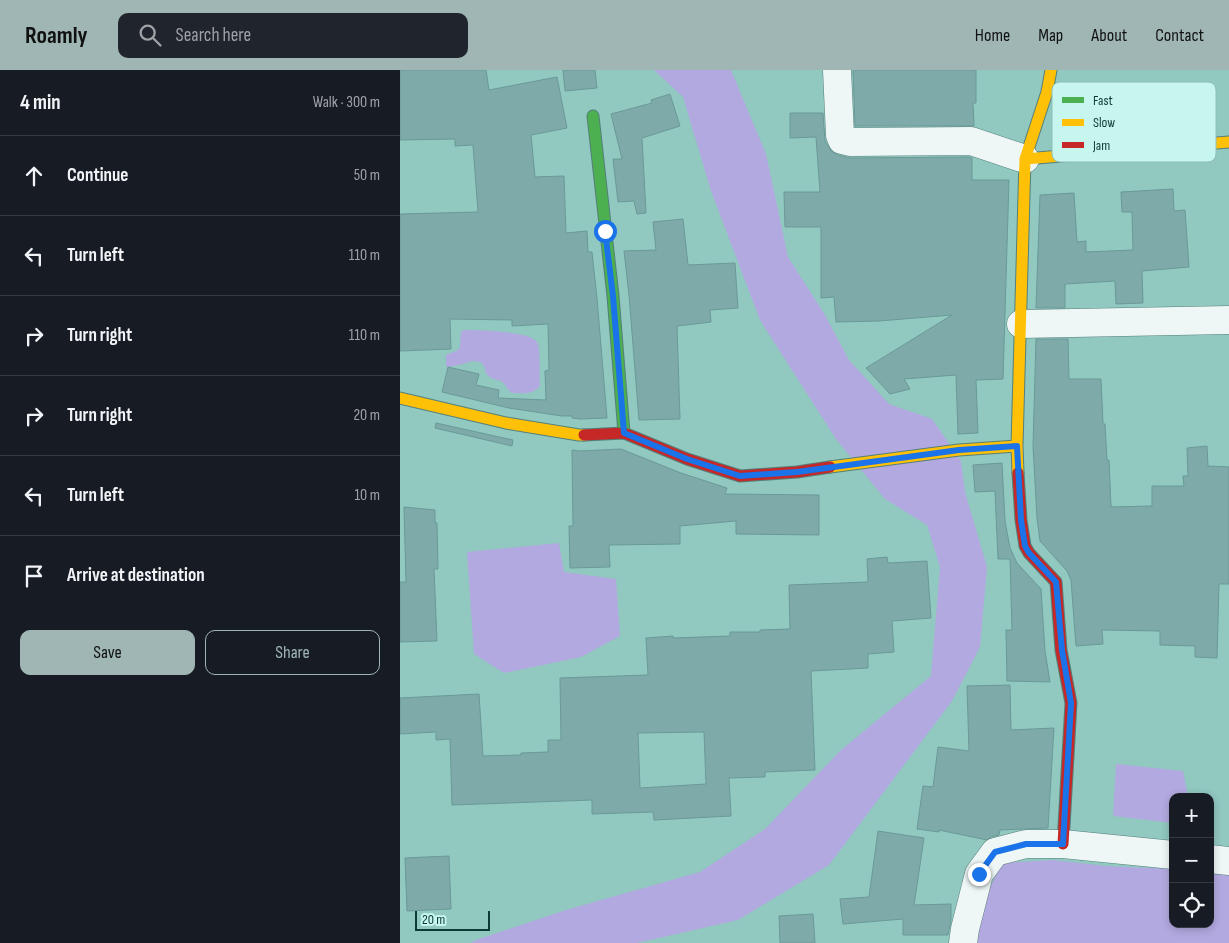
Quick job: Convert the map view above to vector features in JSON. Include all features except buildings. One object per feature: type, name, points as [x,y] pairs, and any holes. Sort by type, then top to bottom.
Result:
[{"type":"street","points":[[837,70],[840,135],[842,140],[850,142],[971,141],[1025,159],[1052,157]]},
{"type":"street","points":[[1051,70],[1047,92],[1025,159],[1017,446],[1021,520],[1025,546],[1029,553],[1056,582],[1062,650],[1071,703],[1063,844]]},
{"type":"street","points":[[593,116],[613,296],[624,433]]},
{"type":"street","points":[[1216,143],[1229,142]]},
{"type":"street","points":[[1021,324],[1229,320]]},
{"type":"street","points":[[400,398],[506,423],[579,435],[624,433],[687,459],[740,476],[797,472],[959,450],[1017,446]]},
{"type":"street","points":[[964,943],[965,929],[979,874],[995,852],[1026,844],[1063,844],[1169,855]]},
{"type":"street","points":[[1214,859],[1229,861]]},
{"type":"shaded area","points":[[654,70],[731,70],[766,154],[788,257],[825,315],[849,360],[889,404],[932,419],[961,461],[965,492],[987,567],[980,647],[952,701],[829,865],[738,920],[637,943],[471,943],[566,910],[700,872],[765,829],[841,750],[931,676],[940,567],[927,525],[885,499],[836,439],[760,320],[711,191],[683,97]]},
{"type":"shaded area","points":[[464,330],[514,333],[532,338],[538,345],[540,386],[531,392],[512,393],[501,381],[487,375],[484,366],[480,362],[473,361],[447,367],[446,355],[458,350],[461,332]]},
{"type":"shaded area","points":[[559,543],[564,572],[616,579],[620,636],[581,657],[504,673],[474,654],[467,552]]},
{"type":"shaded area","points":[[1116,764],[1183,771],[1187,793],[1169,793],[1169,823],[1113,816]]},
{"type":"shaded area","points":[[1053,860],[1106,866],[1169,869],[1169,928],[1214,928],[1214,870],[1229,871],[1229,943],[974,943],[980,907],[1002,863]]},
{"type":"traffic: fast","points":[[593,116],[613,296],[624,433]]},
{"type":"traffic: slow","points":[[1018,473],[1017,446],[1025,159],[1047,92],[1051,70]]},
{"type":"traffic: slow","points":[[1216,143],[1229,142]]},
{"type":"traffic: slow","points":[[1025,159],[1052,157]]},
{"type":"traffic: slow","points":[[400,398],[506,423],[584,435]]},
{"type":"traffic: slow","points":[[830,467],[959,450],[1017,446]]},
{"type":"traffic: jam","points":[[584,435],[624,433],[687,459],[740,476],[797,472],[830,467]]},
{"type":"traffic: jam","points":[[1018,473],[1025,546],[1029,553],[1056,582],[1061,650],[1071,703],[1063,844]]},
{"type":"route","points":[[605,231],[613,296],[624,433],[687,459],[740,476],[797,472],[959,450],[1017,446],[1021,520],[1025,546],[1029,553],[1056,582],[1062,650],[1071,703],[1063,844],[1026,844],[995,852],[979,874]]}]
